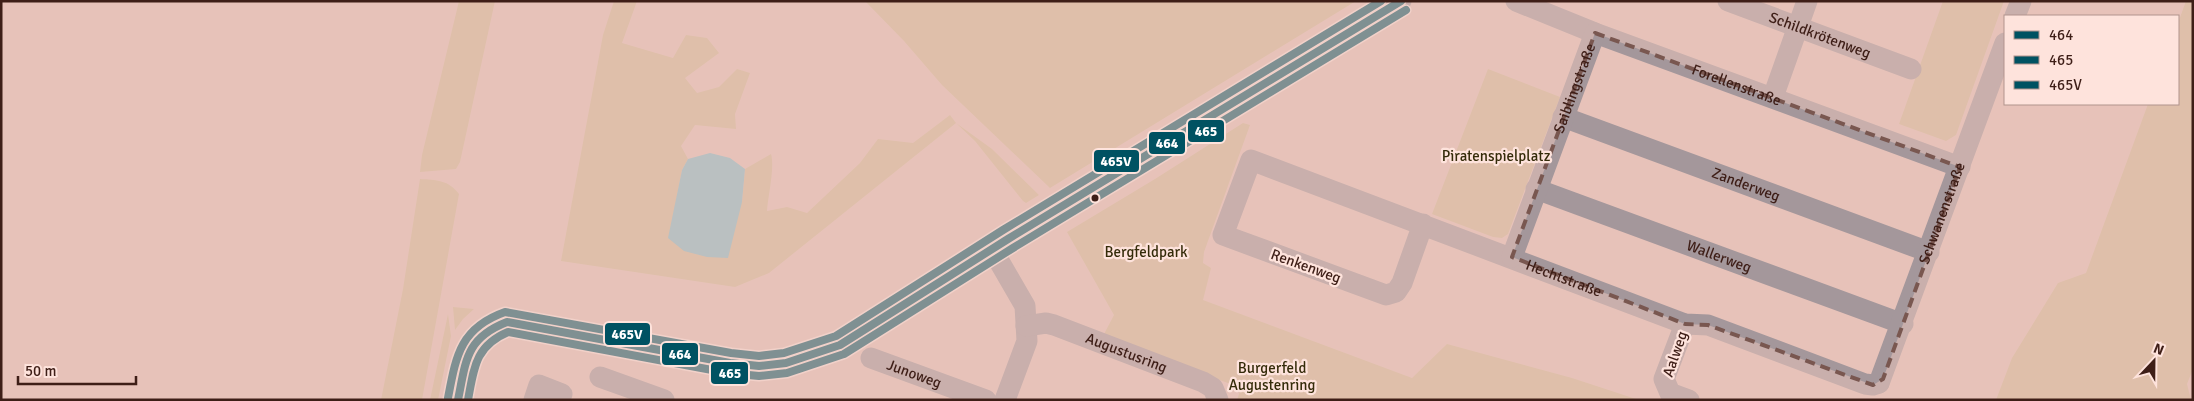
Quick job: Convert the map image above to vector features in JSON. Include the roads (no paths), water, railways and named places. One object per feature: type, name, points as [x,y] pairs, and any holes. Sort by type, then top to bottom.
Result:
[{"type":"street","points":[[458,400],[466,361],[477,339],[490,328],[507,322],[730,363],[759,366],[786,363],[840,345],[992,249],[1401,1]]},
{"type":"street","name":"Forellenstraße","points":[[1516,1],[1595,33],[1960,167]]},
{"type":"street","name":"Schildkrötenweg","points":[[1728,1],[1911,69]]},
{"type":"street","points":[[1773,97],[1807,1]]},
{"type":"street","points":[[2015,15],[2021,1]]},
{"type":"street","name":"Saiblingstraße","points":[[1512,257],[1595,33]]},
{"type":"street","name":"Schwanenstraße","points":[[1880,391],[2004,46]]},
{"type":"street","name":"Zanderweg","points":[[1563,117],[1929,252]]},
{"type":"street","name":"Renkenweg","points":[[1252,160],[1223,235],[1386,295],[1396,292],[1402,283],[1423,224]]},
{"type":"street","name":"Hechtstraße","points":[[1252,160],[1685,324],[1708,325],[1865,384],[1873,385],[1880,391]]},
{"type":"street","name":"Wallerweg","points":[[1536,189],[1903,324]]},
{"type":"street","points":[[992,249],[1025,306],[1027,341],[1006,400]]},
{"type":"street","name":"Augustusring","points":[[1026,326],[1046,323],[1054,324],[1166,367],[1213,388],[1218,400]]},
{"type":"street","name":"Aalweg","points":[[1685,324],[1664,379],[1670,393],[1689,400]]},
{"type":"street","name":"Junoweg","points":[[871,358],[986,400]]},
{"type":"street","points":[[600,376],[664,400]]},
{"type":"street","points":[[534,400],[539,386],[562,394],[559,400]]},
{"type":"water","points":[[710,153],[730,158],[745,169],[742,202],[728,258],[707,257],[684,251],[668,238],[682,170],[688,159]]},
{"type":"park label","name":"Piratenspielplatz","points":[[1496,156]]},
{"type":"park label","name":"Bergfeldpark","points":[[1146,252]]},
{"type":"park label","name":"Burgerfeld Augustenring","points":[[1272,376]]}]
